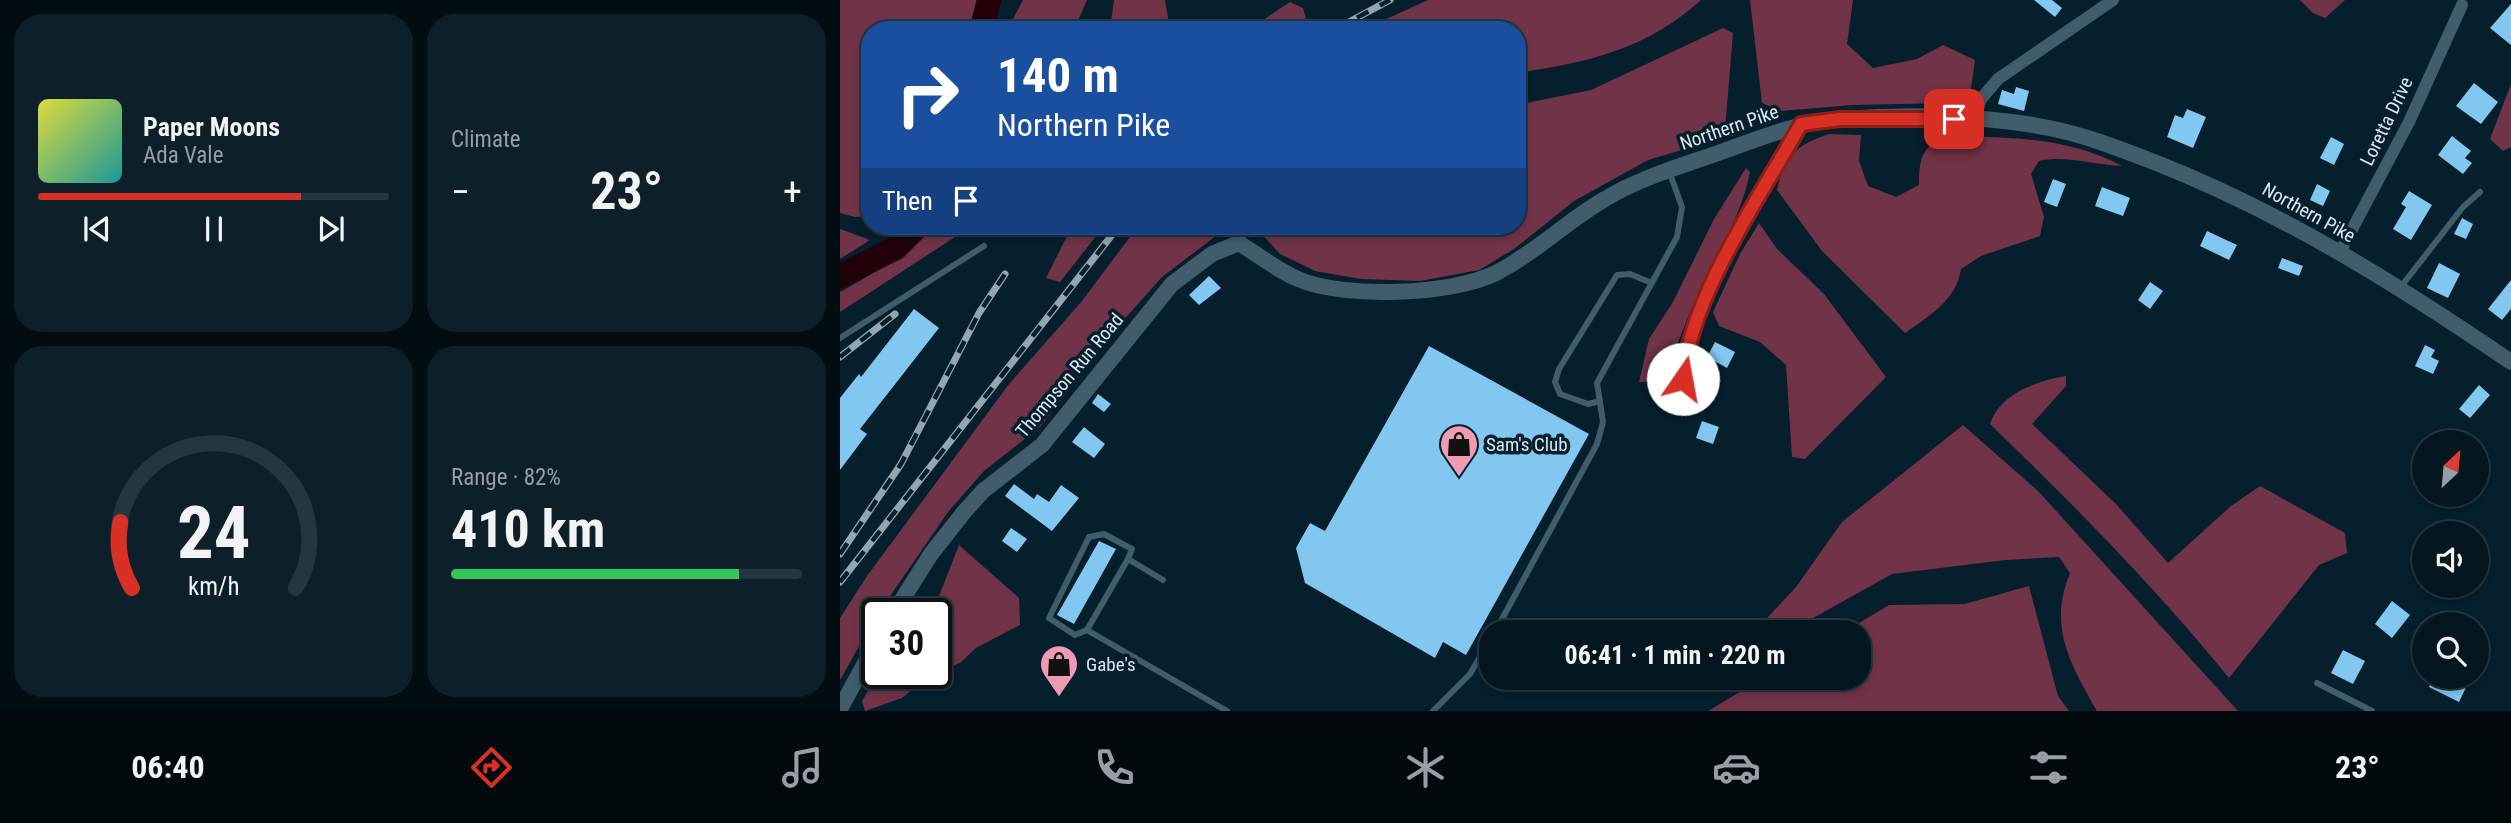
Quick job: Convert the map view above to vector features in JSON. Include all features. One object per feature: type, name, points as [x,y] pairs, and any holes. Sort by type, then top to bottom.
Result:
[{"type":"street","points":[[1975,119],[1981,99],[1998,79],[2113,0]]},
{"type":"street","name":"Loretta Drive","points":[[2340,252],[2409,122],[2462,5]]},
{"type":"street","name":"Northern Pike","points":[[1239,243],[1299,280],[1329,287],[1390,291],[1467,284],[1496,272],[1606,198],[1668,170],[1801,124],[1840,119],[1975,119],[2047,127],[2121,149],[2239,198],[2340,252],[2511,362]]},
{"type":"street","points":[[1690,406],[1683,379],[1684,368],[1704,301],[1724,258],[1801,124]]},
{"type":"street","name":"Thompson Run Road","points":[[903,598],[931,554],[964,512],[983,491],[1048,438],[1172,284],[1202,260],[1239,243]]},
{"type":"street","points":[[840,709],[861,670]]},
{"type":"lane","points":[[1501,620],[1597,444],[1603,422],[1597,383],[1677,237],[1681,221],[1679,192],[1668,170]]},
{"type":"lane","points":[[2399,290],[2463,207],[2480,192]]},
{"type":"lane","points":[[840,338],[984,246]]},
{"type":"lane","points":[[1600,401],[1588,404],[1560,394],[1555,383],[1559,369],[1617,275],[1630,274],[1652,283]]},
{"type":"lane","points":[[1104,534],[1132,550],[1087,630],[1075,635],[1049,618],[1089,537],[1104,534]]},
{"type":"lane","points":[[1128,559],[1163,580]]},
{"type":"lane","points":[[1087,630],[1227,711]]},
{"type":"lane","points":[[1433,711],[1470,674],[1479,659]]},
{"type":"lane","points":[[2316,683],[2372,711]]},
{"type":"shaded area","points":[[840,0],[981,0],[971,21],[861,21],[861,217],[840,213]]},
{"type":"shaded area","points":[[1023,0],[1087,0],[1078,21],[1012,21]]},
{"type":"shaded area","points":[[1114,0],[1165,0],[1168,21],[1111,21]]},
{"type":"shaded area","points":[[1428,0],[1701,0],[1659,31],[1615,51],[1568,64],[1526,71],[1526,21],[1382,21]]},
{"type":"shaded area","points":[[1750,0],[1853,0],[1847,44],[1873,68],[1917,59],[1943,45],[1975,60],[1971,89],[1951,103],[1853,105],[1780,111],[1762,103]]},
{"type":"shaded area","points":[[2300,0],[2345,0],[2325,18],[2313,13]]},
{"type":"shaded area","points":[[1290,2],[1303,8],[1306,19],[1304,21],[1262,21]]},
{"type":"shaded area","points":[[1723,28],[1733,33],[1725,130],[1702,144],[1648,160],[1574,201],[1514,249],[1479,270],[1420,281],[1361,279],[1315,271],[1280,254],[1263,235],[1526,235],[1526,103],[1591,90]]},
{"type":"shaded area","points":[[2511,84],[2511,147],[2503,151],[2490,139]]},
{"type":"shaded area","points":[[1829,134],[1861,135],[1859,161],[1868,186],[1896,197],[1919,185],[1920,169],[1926,150],[1944,137],[2035,140],[2080,149],[2122,166],[2070,160],[2039,161],[2031,174],[2044,217],[2040,236],[1981,256],[1961,269],[1948,299],[1905,333],[1822,251],[1777,190],[1784,168],[1794,153],[1808,142]]},
{"type":"shaded area","points":[[1746,168],[1750,172],[1740,207],[1672,356],[1656,382],[1639,382],[1649,339],[1673,302],[1714,219]]},
{"type":"shaded area","points":[[1759,223],[1777,249],[1824,294],[1886,377],[1805,459],[1792,457],[1786,365],[1760,342],[1719,326],[1713,312],[1740,254]]},
{"type":"shaded area","points":[[840,229],[870,240],[840,259]]},
{"type":"shaded area","points":[[923,235],[958,235],[840,312],[840,292],[889,263]]},
{"type":"shaded area","points":[[1068,235],[1097,235],[1060,282],[1046,278]]},
{"type":"shaded area","points":[[1131,235],[1217,235],[1162,277],[1120,324],[1040,427],[984,471],[948,512],[889,598],[861,598],[861,643],[840,680],[840,618],[867,576],[1009,384],[1082,301]]},
{"type":"shaded area","points":[[2066,376],[2066,386],[2032,424],[2116,504],[2168,563],[2231,506],[2260,486],[2345,533],[2347,553],[2319,565],[2229,678],[2113,547],[1990,424],[2002,404],[2021,390]]},
{"type":"shaded area","points":[[1963,425],[2038,491],[2238,711],[2097,711],[2078,677],[2065,644],[2061,611],[2070,573],[2059,557],[2005,560],[1892,574],[1810,620],[1765,620],[1796,587],[1842,522]]},
{"type":"shaded area","points":[[959,545],[1019,598],[1020,625],[976,648],[960,663],[952,666],[952,598],[938,598]]},
{"type":"shaded area","points":[[2029,586],[2058,696],[2069,711],[1708,711],[1743,690],[1871,690],[1871,620],[1864,620],[1889,605],[1965,604]]},
{"type":"shaded area","points":[[869,689],[913,689],[902,698],[865,711],[862,701]]},
{"type":"building","points":[[2034,0],[2052,0],[2062,8],[2055,17]]},
{"type":"building","points":[[2511,4],[2511,45],[2490,28]]},
{"type":"building","points":[[2474,83],[2498,102],[2481,124],[2456,106]]},
{"type":"building","points":[[2016,87],[2029,91],[2024,111],[1998,104],[2002,90],[2014,94]]},
{"type":"building","points":[[2187,109],[2206,117],[2193,148],[2167,137],[2175,115],[2183,118]]},
{"type":"building","points":[[2452,136],[2471,151],[2465,158],[2472,163],[2463,174],[2438,155]]},
{"type":"building","points":[[2331,137],[2344,144],[2334,165],[2320,158]]},
{"type":"building","points":[[2053,179],[2066,184],[2057,207],[2044,202]]},
{"type":"building","points":[[2317,184],[2330,191],[2323,206],[2310,200]]},
{"type":"building","points":[[2102,187],[2130,198],[2123,216],[2095,206]]},
{"type":"building","points":[[2409,191],[2432,205],[2411,240],[2393,229],[2406,207],[2401,204]]},
{"type":"building","points":[[2462,218],[2473,224],[2466,239],[2454,234]]},
{"type":"building","points":[[2207,231],[2237,245],[2229,260],[2200,246]]},
{"type":"building","points":[[2282,258],[2303,266],[2299,276],[2278,268]]},
{"type":"building","points":[[2439,263],[2460,274],[2448,298],[2427,288]]},
{"type":"building","points":[[1209,276],[1221,288],[1199,305],[1189,295]]},
{"type":"building","points":[[2511,280],[2511,309],[2502,320],[2488,309]]},
{"type":"building","points":[[2150,282],[2163,291],[2150,309],[2138,300]]},
{"type":"building","points":[[914,309],[939,328],[860,429],[867,434],[840,470],[840,398],[859,374],[861,377]]},
{"type":"building","points":[[1715,342],[1735,352],[1727,368],[1707,357]]},
{"type":"building","points":[[2425,345],[2435,350],[2431,357],[2439,361],[2433,374],[2415,366]]},
{"type":"building","name":"Sam's Club","points":[[1429,346],[1589,434],[1485,620],[1479,620],[1479,632],[1466,655],[1443,642],[1435,658],[1305,583],[1296,548],[1310,523],[1325,531]]},
{"type":"building","points":[[2479,385],[2490,395],[2470,418],[2459,409]]},
{"type":"building","points":[[1098,394],[1111,404],[1104,412],[1092,403]]},
{"type":"building","points":[[1702,421],[1719,427],[1713,444],[1696,438]]},
{"type":"building","points":[[1084,427],[1105,444],[1094,458],[1072,442]]},
{"type":"building","points":[[1014,484],[1034,499],[1037,494],[1049,502],[1061,485],[1079,498],[1052,531],[1005,496]]},
{"type":"building","points":[[1011,528],[1027,539],[1017,552],[1002,541]]},
{"type":"building","points":[[1099,541],[1116,549],[1074,624],[1057,615]]},
{"type":"building","points":[[2392,601],[2410,615],[2392,638],[2375,624]]},
{"type":"building","points":[[2343,650],[2365,661],[2353,684],[2331,673]]},
{"type":"building","points":[[2433,689],[2465,689],[2459,702]]},
{"type":"waterway","points":[[983,21],[989,0]]},
{"type":"waterway","points":[[840,276],[896,248],[909,235]]},
{"type":"railway","points":[[1351,21],[1390,0]]},
{"type":"railway","points":[[840,582],[1112,235]]},
{"type":"railway","points":[[840,554],[901,464],[979,313],[1005,274]]},
{"type":"railway","points":[[840,357],[895,314]]},
{"type":"place","name":"Sam's Club","points":[[1459,478]]},
{"type":"place","name":"Gabe's","points":[[1059,698]]},
{"type":"route","points":[[1683,379],[1704,301],[1724,258],[1801,124],[1840,119],[1954,119]]}]
